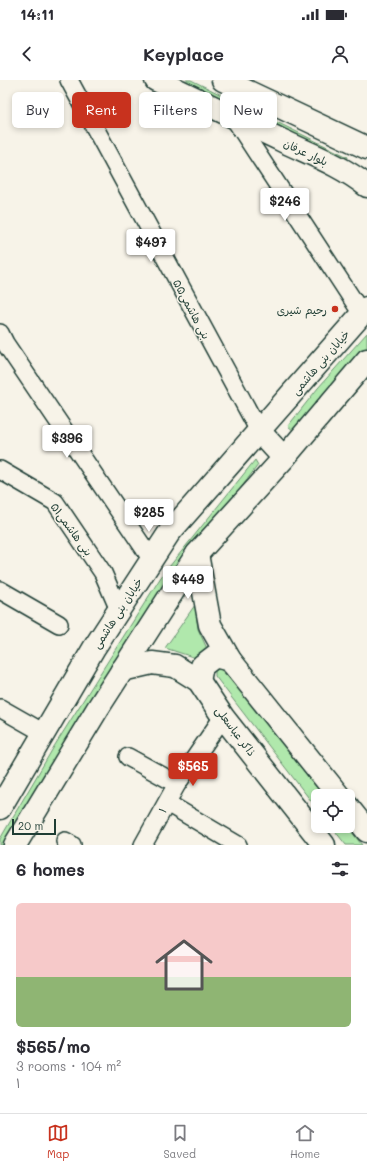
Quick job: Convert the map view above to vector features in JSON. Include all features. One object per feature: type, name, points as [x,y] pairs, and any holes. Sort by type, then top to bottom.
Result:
[{"type":"main road","name":"بلوار عرفان","points":[[156,80],[220,109]]},
{"type":"main road","points":[[223,80],[367,148]]},
{"type":"main road","name":"بلوار عرفان","points":[[258,128],[364,181]]},
{"type":"main road","name":"خیابان بنی هاشمی","points":[[0,808],[94,648],[170,533],[364,311]]},
{"type":"main road","points":[[15,845],[94,714],[196,554],[284,458],[367,360]]},
{"type":"main road","points":[[258,431],[284,458]]},
{"type":"main road","points":[[196,554],[210,625],[230,660],[333,789]]},
{"type":"main road","points":[[199,681],[202,666],[215,656],[230,660]]},
{"type":"main road","name":"ذاکر عباسعلی","points":[[122,670],[152,663],[175,666],[199,681],[223,716],[324,845]]},
{"type":"main road","points":[[355,816],[367,831]]},
{"type":"street","name":"بنی هاشمی۵۵","points":[[69,80],[258,431]]},
{"type":"street","points":[[241,128],[364,311]]},
{"type":"street","points":[[2,340],[152,560]]},
{"type":"street","name":"بنی هاشمی۵۱","points":[[0,470],[55,502],[102,573],[119,610]]},
{"type":"street","points":[[0,590],[59,624]]},
{"type":"street","points":[[0,708],[44,734]]},
{"type":"street","name":"۱","points":[[142,845],[177,784],[223,716]]},
{"type":"street","points":[[128,757],[177,784]]},
{"type":"street","points":[[167,803],[238,845]]},
{"type":"green space","points":[[170,80],[191,80],[220,94],[220,104],[212,100],[212,92],[195,92]]},
{"type":"green space","points":[[277,122],[348,157],[346,164],[271,128],[277,128]]},
{"type":"green space","points":[[367,333],[367,348],[295,432],[288,426],[318,388]]},
{"type":"green space","points":[[255,460],[258,465],[185,563],[8,845],[0,845],[0,839],[55,745],[161,577]]},
{"type":"green space","points":[[195,605],[198,629],[209,653],[199,659],[165,648]]},
{"type":"green space","points":[[220,669],[241,690],[318,789],[311,789],[311,801],[215,676],[215,670]]},
{"type":"green space","points":[[337,833],[353,833],[362,845],[346,845]]},
{"type":"place","name":"رحیم شیری","points":[[335,309]]}]
